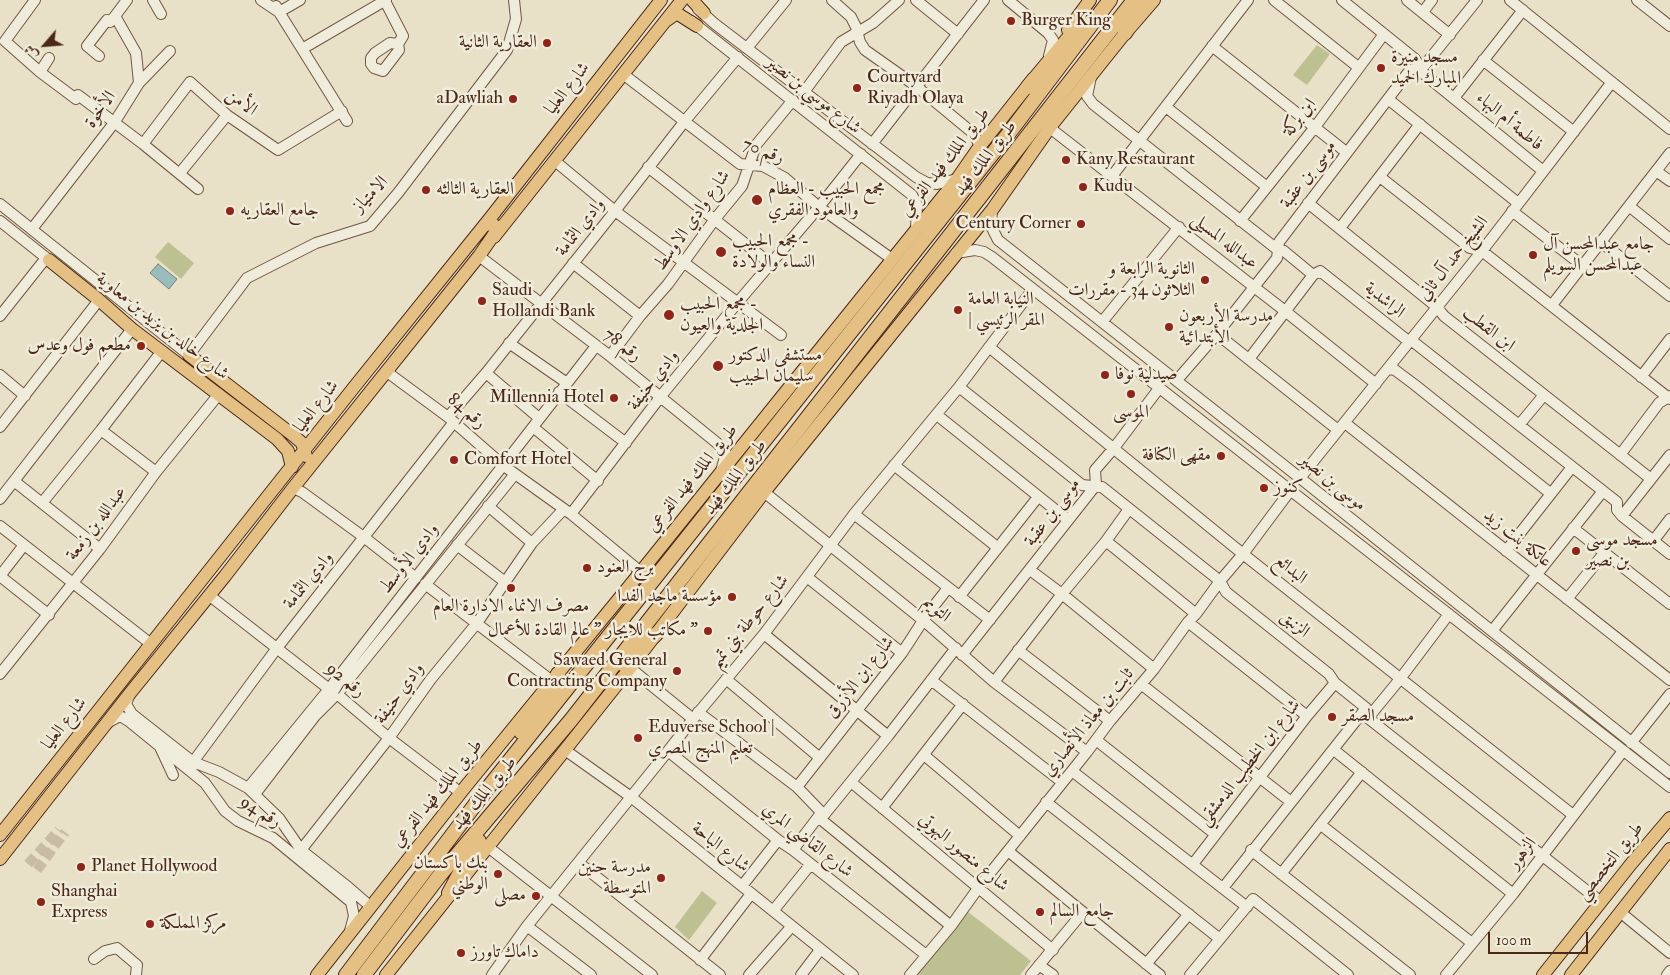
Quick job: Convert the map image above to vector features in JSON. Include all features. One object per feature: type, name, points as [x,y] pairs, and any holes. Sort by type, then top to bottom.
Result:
[{"type":"highway","points":[[1028,87],[1100,0]]},
{"type":"highway","name":"طريق الملك فهد","points":[[346,975],[495,780],[1009,133],[1110,0]]},
{"type":"highway","name":"طريق الملك فهد","points":[[364,975],[440,875],[496,810],[593,691],[1134,0]]},
{"type":"highway","points":[[1125,33],[1146,0]]},
{"type":"highway","points":[[593,691],[656,634]]},
{"type":"highway","points":[[495,780],[496,768],[550,696],[555,678]]},
{"type":"highway","points":[[449,893],[496,810]]},
{"type":"main road","points":[[690,0],[704,13]]},
{"type":"main road","name":"طريق الملك فهد الفرعي","points":[[316,975],[460,793],[957,179],[980,146],[1028,87],[1090,0]]},
{"type":"main road","points":[[386,975],[449,893],[630,668],[764,492],[956,252],[992,210],[1050,128],[1125,33],[1154,0]]},
{"type":"main road","points":[[653,8],[661,2],[668,6],[670,11],[661,25]]},
{"type":"main road","name":"شارع العليا","points":[[0,858],[555,161],[661,25],[674,3]]},
{"type":"main road","name":"شارع العليا","points":[[0,835],[486,224],[653,8]]},
{"type":"main road","points":[[661,25],[678,14],[697,26]]},
{"type":"main road","points":[[486,224],[492,222],[497,228],[492,239]]},
{"type":"main road","name":"شارع خالد بن يزيد بن معاوية","points":[[47,259],[99,300],[132,330],[219,394],[281,435]]},
{"type":"main road","points":[[77,284],[86,274]]},
{"type":"main road","name":"شارع خالد بن يزيد بن معاوية","points":[[189,355],[281,435],[292,467]]},
{"type":"main road","points":[[281,435],[302,443],[307,461],[306,474]]},
{"type":"main road","points":[[121,682],[118,691],[120,697],[127,696],[131,692]]},
{"type":"main road","name":"طريق التخصصي","points":[[1543,975],[1668,820]]},
{"type":"main road","points":[[1571,975],[1670,849]]},
{"type":"street","points":[[35,0],[2,39],[40,72],[76,99],[78,95],[143,144],[198,189]]},
{"type":"street","points":[[99,56],[87,46],[107,20],[114,20],[127,0]]},
{"type":"street","points":[[153,0],[161,14]]},
{"type":"street","points":[[261,0],[279,12]]},
{"type":"street","points":[[273,0],[347,121]]},
{"type":"street","points":[[279,12],[300,0]]},
{"type":"street","points":[[302,49],[386,0],[403,36],[398,44]]},
{"type":"street","name":"الامتياز","points":[[189,355],[247,278],[316,243],[370,226],[398,193],[508,50],[516,19],[514,0]]},
{"type":"street","points":[[747,48],[786,0]]},
{"type":"street","points":[[832,0],[851,17],[865,50],[916,86],[974,134],[980,146]]},
{"type":"street","points":[[804,92],[842,42],[879,19],[899,0]]},
{"type":"street","points":[[916,0],[958,34]]},
{"type":"street","points":[[872,144],[984,0]]},
{"type":"street","points":[[1008,0],[1048,33],[1053,40],[1049,56]]},
{"type":"street","points":[[1112,176],[1248,0]]},
{"type":"street","points":[[1274,0],[1358,67]]},
{"type":"street","name":"فاطمة أم البهاء","points":[[1342,0],[1415,59],[1424,74],[1543,171]]},
{"type":"street","points":[[1407,0],[1450,35]]},
{"type":"street","points":[[1423,12],[1432,0]]},
{"type":"street","name":"موسى بن عقبة","points":[[1177,380],[1217,334],[1277,258],[1279,242],[1410,70],[1424,66],[1477,0]]},
{"type":"street","points":[[1510,0],[1670,129]]},
{"type":"street","points":[[1637,0],[1670,26]]},
{"type":"street","name":"شارع موسي بن نصير","points":[[674,3],[697,26],[912,195],[917,205],[916,229]]},
{"type":"street","points":[[1454,98],[1523,10]]},
{"type":"street","name":"شارع موسي بن نصير","points":[[704,13],[916,178],[926,183],[937,184],[957,179]]},
{"type":"street","name":"الأخوة","points":[[32,229],[114,123],[139,83],[136,53],[114,20]]},
{"type":"street","name":"ابن بركة","points":[[1240,221],[1315,127],[1384,34]]},
{"type":"street","points":[[1212,46],[1346,152]]},
{"type":"street","points":[[139,83],[170,51]]},
{"type":"street","name":"وادي الثمامة","points":[[193,762],[277,648],[364,538],[509,343],[684,122],[738,57]]},
{"type":"street","points":[[40,72],[49,58]]},
{"type":"street","points":[[1483,60],[1574,132]]},
{"type":"street","name":"رقم 70","points":[[623,74],[740,164],[763,166],[785,178],[819,208],[892,259]]},
{"type":"street","name":"الراشدية","points":[[1091,77],[1087,96],[1093,104],[1278,250],[1284,251],[1313,274],[1320,271],[1407,340],[1411,340],[1603,491],[1616,502],[1617,510],[1622,516],[1670,554]]},
{"type":"street","name":"الأمن","points":[[143,144],[190,82],[227,115],[278,150],[342,111]]},
{"type":"street","name":"الشيخ حمد آل ثاني","points":[[1300,478],[1482,251],[1612,82]]},
{"type":"street","points":[[1388,99],[1420,124],[1583,266]]},
{"type":"street","name":"شارع وادي الاوسط","points":[[610,356],[742,186],[756,145],[793,100]]},
{"type":"street","points":[[1166,107],[1267,186]]},
{"type":"street","points":[[180,174],[227,115]]},
{"type":"street","points":[[1340,228],[1420,124]]},
{"type":"street","name":"عبدالله المسيلي","points":[[1050,128],[1376,384]]},
{"type":"street","points":[[1552,306],[1670,153]]},
{"type":"street","name":"وادي حنيفة","points":[[301,850],[389,738],[431,679],[477,623],[532,543],[598,481],[661,396],[738,302],[819,208],[861,154]]},
{"type":"street","points":[[555,161],[615,211],[781,335]]},
{"type":"street","points":[[648,167],[771,264]]},
{"type":"street","points":[[1656,171],[1670,181]]},
{"type":"street","points":[[1380,176],[1470,248],[1482,251],[1669,397],[1659,403],[1620,455]]},
{"type":"street","points":[[905,190],[915,187],[916,178]]},
{"type":"street","name":"ابن القطب","points":[[1308,203],[1437,307],[1444,316],[1651,479]]},
{"type":"street","name":"شارع خالد بن يزيد بن معاوية","points":[[0,204],[189,355]]},
{"type":"street","points":[[1629,206],[1670,239]]},
{"type":"street","points":[[992,210],[992,226],[998,240],[992,247],[992,257]]},
{"type":"street","name":"شارع خالد بن يزيد بن معاوية","points":[[0,221],[47,259]]},
{"type":"street","points":[[1102,322],[1178,227]]},
{"type":"street","name":"موسى بن نصير","points":[[998,240],[1177,380],[1670,774]]},
{"type":"street","points":[[1601,242],[1670,296]]},
{"type":"street","points":[[956,252],[975,250],[984,252],[992,257],[1670,787]]},
{"type":"street","name":"رقم 78","points":[[479,256],[661,396],[717,443],[726,454],[720,473]]},
{"type":"street","points":[[0,316],[47,259]]},
{"type":"street","points":[[573,263],[640,316]]},
{"type":"street","points":[[1249,359],[1313,274]]},
{"type":"street","name":"شارع حوطة بني تميم","points":[[492,975],[527,926],[695,716],[764,634],[854,514],[937,415],[1033,289]]},
{"type":"street","points":[[0,428],[99,300]]},
{"type":"street","points":[[0,499],[132,330]]},
{"type":"street","name":"عاتكة بنت زيد","points":[[1217,334],[1506,551],[1670,680]]},
{"type":"street","points":[[1641,377],[1670,339]]},
{"type":"street","points":[[509,343],[567,383]]},
{"type":"street","name":"وادي الأوسط","points":[[251,791],[315,716],[420,581],[539,418],[596,346]]},
{"type":"street","name":"البدائع","points":[[989,348],[1243,554],[1573,815]]},
{"type":"street","points":[[42,503],[162,351]]},
{"type":"street","points":[[1389,369],[1395,370],[1415,385],[1550,493]]},
{"type":"street","name":"رقم 84","points":[[387,372],[451,419],[504,466],[567,512],[640,572]]},
{"type":"street","points":[[486,374],[539,418]]},
{"type":"street","points":[[0,375],[25,396]]},
{"type":"street","name":"الزنبق","points":[[959,387],[1082,485],[1102,487],[1220,581],[1226,592],[1329,674],[1335,683],[1367,713],[1601,902]]},
{"type":"street","name":"موسى بن عقبة","points":[[793,850],[851,782],[931,680],[990,620],[1030,570],[1096,485],[1095,470],[1160,387]]},
{"type":"street","points":[[559,392],[626,443]]},
{"type":"street","name":"عبدالله بن زمعة","points":[[0,674],[49,615],[156,472],[219,394]]},
{"type":"street","points":[[1520,426],[1544,395]]},
{"type":"street","points":[[937,415],[1068,520]]},
{"type":"street","points":[[533,427],[598,481]]},
{"type":"street","points":[[101,430],[156,472]]},
{"type":"street","points":[[1250,457],[1259,446]]},
{"type":"street","points":[[1622,516],[1670,455]]},
{"type":"street","points":[[894,465],[997,547]]},
{"type":"street","points":[[1506,551],[1572,466]]},
{"type":"street","name":"وادي الأوسط","points":[[420,581],[457,545],[515,474]]},
{"type":"street","points":[[14,481],[100,549]]},
{"type":"street","points":[[293,488],[302,492],[477,623],[555,678]]},
{"type":"street","name":"ثابت بن معاذ الأنصاري","points":[[910,975],[951,926],[978,887],[1110,721],[1154,669],[1290,490]]},
{"type":"street","points":[[1492,631],[1603,491]]},
{"type":"street","name":"التويم","points":[[764,492],[924,621],[994,682],[1087,752]]},
{"type":"street","points":[[959,596],[1038,497]]},
{"type":"street","points":[[488,506],[532,543]]},
{"type":"street","points":[[994,682],[1129,510]]},
{"type":"street","points":[[854,514],[990,620]]},
{"type":"street","points":[[1343,530],[1351,519]]},
{"type":"street","points":[[1654,540],[1670,519]]},
{"type":"street","points":[[0,526],[151,644]]},
{"type":"street","points":[[1574,528],[1670,604]]},
{"type":"street","points":[[1106,541],[1196,614]]},
{"type":"street","points":[[24,545],[0,576],[49,615]]},
{"type":"street","points":[[457,545],[505,582]]},
{"type":"street","points":[[1567,600],[1605,552]]},
{"type":"street","points":[[1030,570],[1154,669]]},
{"type":"street","points":[[807,577],[902,653]]},
{"type":"street","name":"شارع ابن الأزرق","points":[[797,787],[902,653],[926,616],[948,588]]},
{"type":"street","name":"رقم 92","points":[[210,596],[460,793]]},
{"type":"street","points":[[1223,888],[1251,850],[1334,750],[1400,679],[1449,614]]},
{"type":"street","points":[[1188,622],[1307,716]]},
{"type":"street","points":[[764,634],[888,736]]},
{"type":"street","points":[[1018,650],[1110,721]]},
{"type":"street","points":[[630,668],[797,787],[821,816],[951,926]]},
{"type":"street","points":[[726,678],[820,758]]},
{"type":"street","points":[[931,680],[1062,782]]},
{"type":"street","name":"شارع ابن الخطيب الدمشقي","points":[[1193,864],[1259,777],[1335,683]]},
{"type":"street","points":[[1141,684],[1291,802]]},
{"type":"street","name":"رقم 94","points":[[131,692],[126,704],[132,714],[193,762],[219,772],[251,791],[279,818],[301,850],[371,907]]},
{"type":"street","points":[[1631,743],[1670,694]]},
{"type":"street","points":[[882,808],[963,704]]},
{"type":"street","name":"رقم 94","points":[[108,722],[122,717],[205,783],[225,810],[238,821],[273,838],[351,902],[354,916],[350,932]]},
{"type":"street","points":[[1096,740],[1215,834]]},
{"type":"street","points":[[160,746],[173,775]]},
{"type":"street","name":"شارع الباحة","points":[[565,750],[631,797],[852,975]]},
{"type":"street","points":[[1334,750],[1513,894]]},
{"type":"street","name":"شارع القاضي المري","points":[[668,751],[778,840],[926,955]]},
{"type":"street","name":"الزهور","points":[[1446,975],[1544,855],[1623,751]]},
{"type":"street","points":[[924,755],[1020,836]]},
{"type":"street","points":[[1072,771],[1223,888],[1250,903],[1348,975]]},
{"type":"street","points":[[207,788],[208,779],[219,772]]},
{"type":"street","points":[[1281,874],[1362,772]]},
{"type":"street","name":"شارع منصور البهوتي","points":[[851,782],[1053,950]]},
{"type":"street","points":[[1046,802],[1220,939]]},
{"type":"street","points":[[273,838],[279,831],[279,818]]},
{"type":"street","points":[[1321,825],[1472,943]]},
{"type":"street","points":[[742,886],[778,840]]},
{"type":"street","points":[[488,846],[652,975]]},
{"type":"street","points":[[1251,850],[1410,975]]},
{"type":"street","points":[[1008,851],[1160,975]]},
{"type":"street","points":[[579,863],[720,975]]},
{"type":"street","points":[[773,911],[810,864]]},
{"type":"street","points":[[317,873],[323,873],[340,885],[348,887]]},
{"type":"street","points":[[700,960],[752,894]]},
{"type":"street","points":[[1190,975],[1250,903]]},
{"type":"street","points":[[1031,975],[1083,912]]},
{"type":"street","points":[[1620,912],[1670,953]]},
{"type":"street","points":[[1146,964],[1189,914]]},
{"type":"street","points":[[527,926],[591,975]]},
{"type":"street","points":[[749,975],[792,926]]},
{"type":"street","points":[[94,959],[105,951],[117,948],[137,965],[136,975]]},
{"type":"street","points":[[800,975],[820,950]]},
{"type":"street","points":[[1039,964],[1053,975]]},
{"type":"street","points":[[1667,975],[1670,971]]},
{"type":"green space","points":[[1317,45],[1330,54],[1307,85],[1293,75]]},
{"type":"green space","points":[[168,242],[194,263],[181,279],[155,257]]},
{"type":"green space","points":[[702,891],[717,903],[689,940],[675,927]]},
{"type":"green space","points":[[967,911],[1031,961],[1020,975],[918,975]]},
{"type":"water","points":[[158,264],[177,279],[169,289],[150,273]]},
{"type":"tunnel","points":[[28,864],[59,830]]},
{"type":"tunnel","points":[[37,870],[65,832]]},
{"type":"place","name":"Burger King","points":[[1011,21]]},
{"type":"place","name":"العقارية الثانية","points":[[547,43]]},
{"type":"place","name":"مسجد منيرة المبارك الحميد","points":[[1381,68]]},
{"type":"place","name":"Courtyard Riyadh Olaya","points":[[857,88]]},
{"type":"place","name":"aDawliah","points":[[513,99]]},
{"type":"place","name":"Kany Restaurant","points":[[1066,160]]},
{"type":"place","name":"Kudu","points":[[1083,187]]},
{"type":"place","name":"العقارية الثالثه","points":[[426,190]]},
{"type":"place","name":"مجمع الحبيب - العظام والعامود الفقري","points":[[757,200]]},
{"type":"place","name":"جامع العقاريه","points":[[230,211]]},
{"type":"place","name":"Century Corner","points":[[1081,224]]},
{"type":"place","name":"مجمع الحبيب - النساء والولادة","points":[[721,252]]},
{"type":"place","name":"جامع عبدالمحسن آل عبدالمحسن السويلم","points":[[1533,255]]},
{"type":"place","name":"الثانوية الرابعة و الثلاثون 34 - مقررات","points":[[1205,280]]},
{"type":"place","name":"Saudi Hollandi Bank","points":[[482,301]]},
{"type":"place","name":"النيابة العامة | المقر الرئيسي","points":[[958,310]]},
{"type":"place","name":"مجمع الحبيب - الجلدية والعيون","points":[[669,315]]},
{"type":"place","name":"مدرسة الأربعون الأبتدائية","points":[[1169,327]]},
{"type":"place","name":"مطعم فول وعدس","points":[[141,346]]},
{"type":"place","name":"مستشفى الدكتور سليمان الحبيب","points":[[718,366]]},
{"type":"place","name":"صيدلية نوفا","points":[[1105,375]]},
{"type":"place","name":"الموسى","points":[[1131,394]]},
{"type":"place","name":"Millennia Hotel","points":[[614,398]]},
{"type":"place","name":"مقهى الكنافة","points":[[1221,456]]},
{"type":"place","name":"Comfort Hotel","points":[[454,460]]},
{"type":"place","name":"كنوز","points":[[1264,488]]},
{"type":"place","name":"مسجد موسى بن نصير","points":[[1576,551]]},
{"type":"place","name":"برج العنود","points":[[587,568]]},
{"type":"place","name":"مصرف الانماء الادارة العام","points":[[511,588]]},
{"type":"place","name":"مؤسسة ماجد الفدا","points":[[732,597]]},
{"type":"place","name":"مكاتب للايجار \" عالم القادة للأعمال \"","points":[[708,631]]},
{"type":"place","name":"Sawaed General Contracting Company","points":[[677,671]]},
{"type":"place","name":"مسجد الصقر","points":[[1332,717]]},
{"type":"place","name":"Eduverse School | تعليم المنهج المصري","points":[[638,738]]},
{"type":"place","name":"Planet Hollywood","points":[[81,867]]},
{"type":"place","name":"بنك باكستان الوطني","points":[[498,874]]},
{"type":"place","name":"مدرسة حنين المتوسطة","points":[[661,878]]},
{"type":"place","name":"مصلى","points":[[536,896]]},
{"type":"place","name":"Shanghai Express","points":[[41,902]]},
{"type":"place","name":"جامع السالم","points":[[1040,912]]},
{"type":"place","name":"مركز المملكة","points":[[150,924]]},
{"type":"place","name":"داماك تاورز","points":[[461,953]]}]
